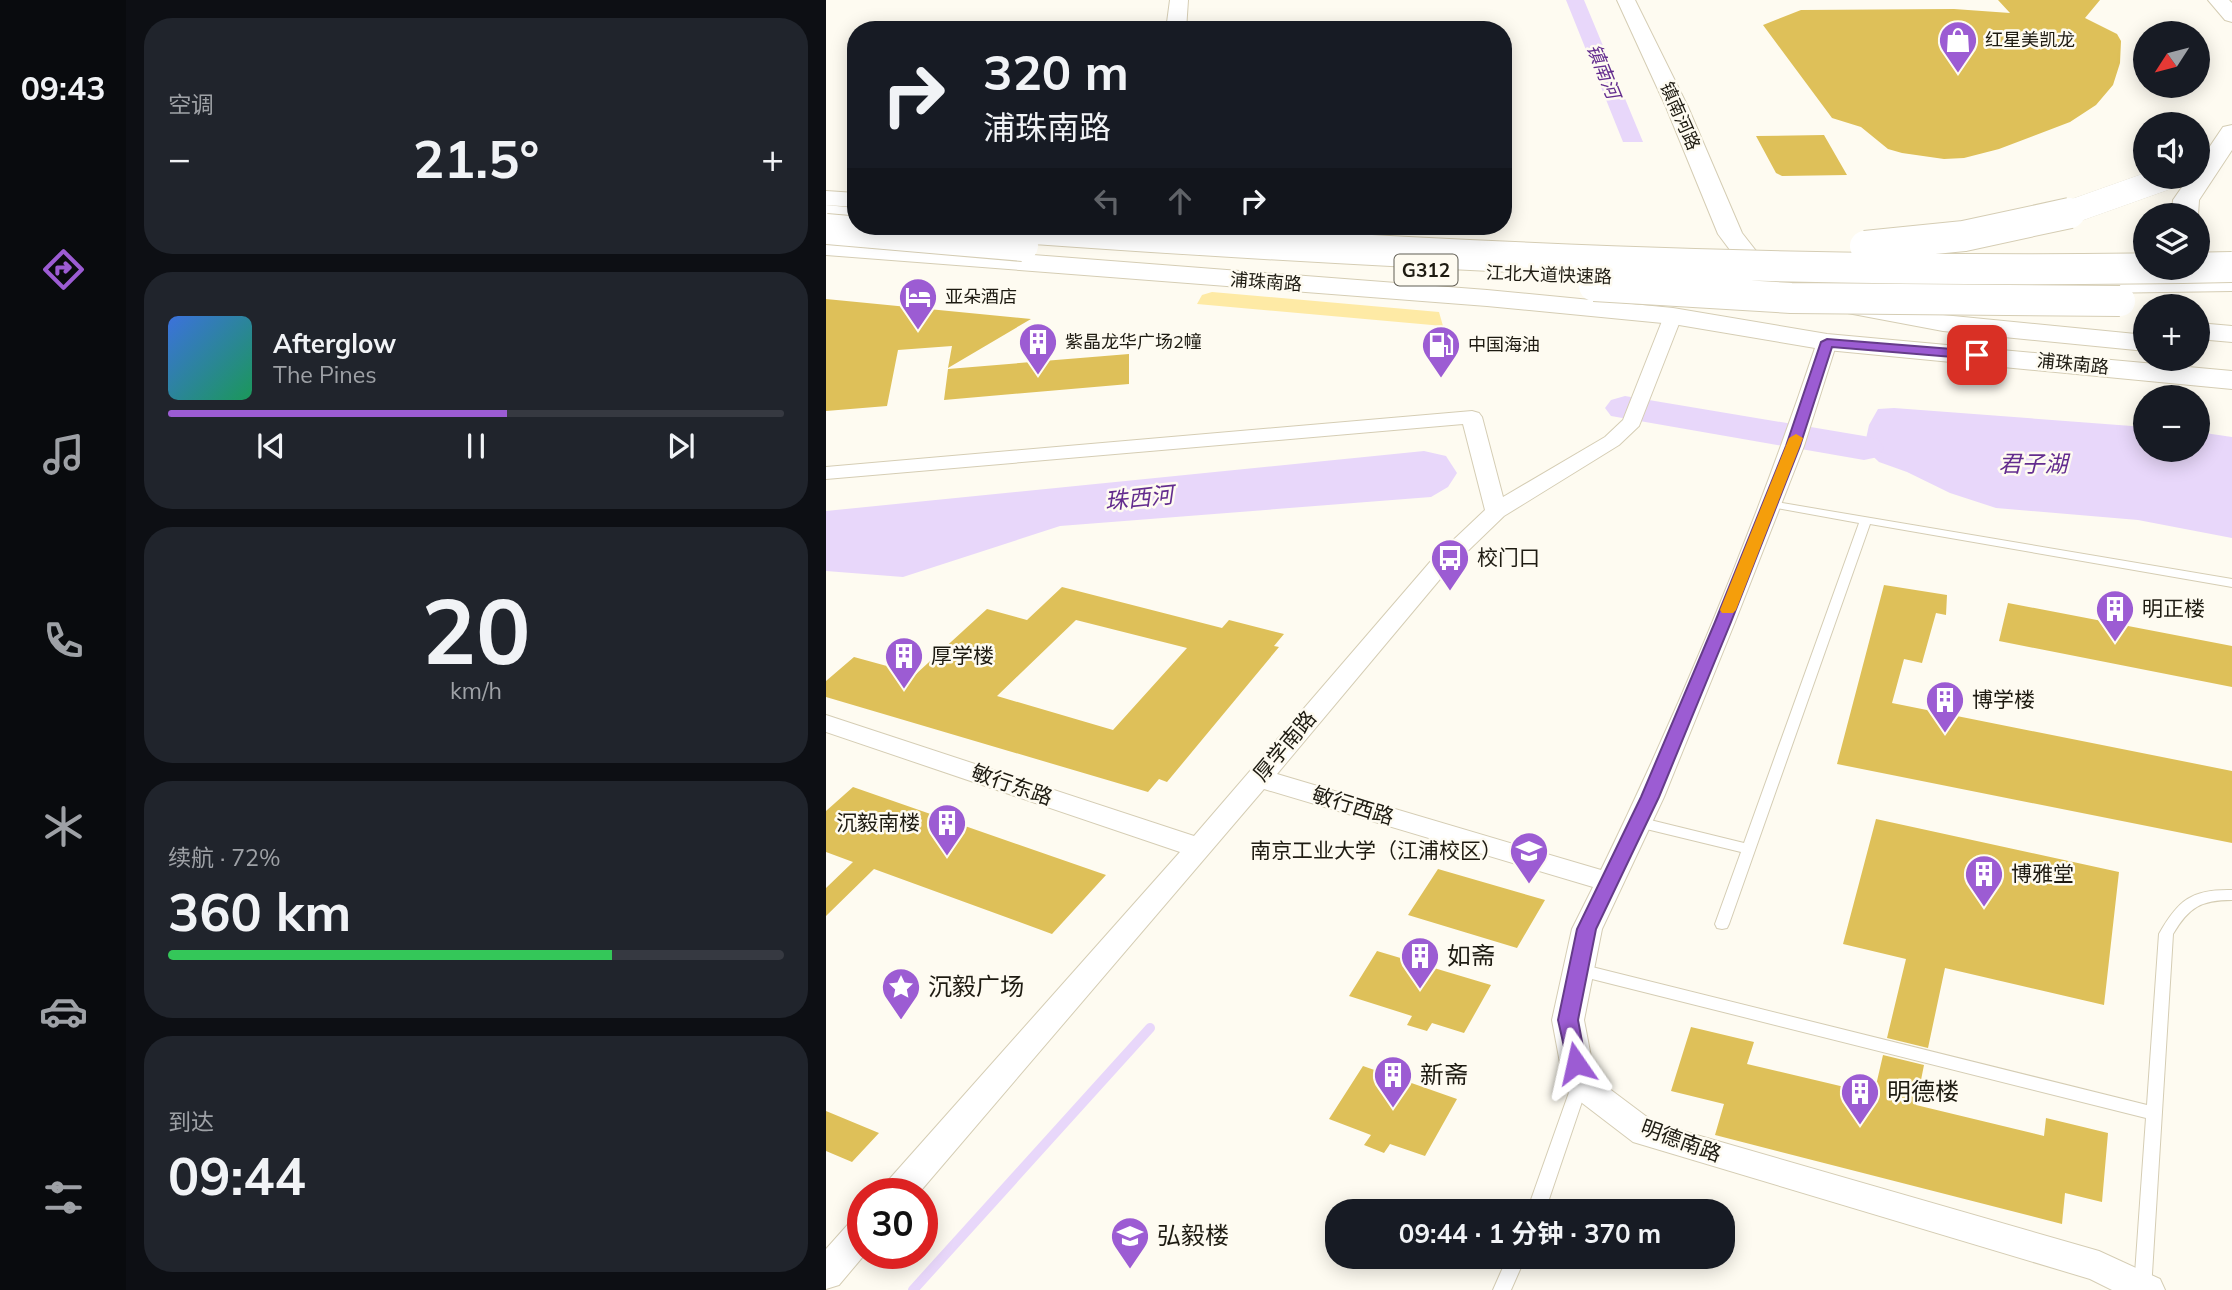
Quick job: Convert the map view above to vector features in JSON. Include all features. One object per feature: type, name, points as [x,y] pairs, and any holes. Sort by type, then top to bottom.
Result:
[{"type":"highway","points":[[2218,0],[2232,16]]},
{"type":"highway","points":[[2210,150],[2227,138]]},
{"type":"highway","points":[[2186,203],[2227,138]]},
{"type":"highway","points":[[1321,235],[1516,245],[1789,251],[1889,245],[1988,231],[2103,203],[2139,189]]},
{"type":"highway","name":"江北大道快速路","points":[[826,229],[847,231]]},
{"type":"highway","name":"江北大道快速路","points":[[894,235],[1029,247],[1404,269],[1834,284],[2232,281]]},
{"type":"highway","name":"江北大道快速路","points":[[1112,235],[1257,246],[1616,263],[2019,270],[2232,267]]},
{"type":"highway","points":[[2210,263],[2232,281]]},
{"type":"highway","points":[[1404,269],[1679,294],[2232,305]]},
{"type":"street","points":[[1177,21],[1179,0]]},
{"type":"street","name":"镇南河路","points":[[1626,0],[1677,107],[1730,234],[1772,288]]},
{"type":"street","points":[[826,198],[847,211]]},
{"type":"street","points":[[1701,272],[1730,234]]},
{"type":"street","points":[[1147,273],[1153,235]]},
{"type":"street","points":[[1183,276],[1186,235]]},
{"type":"street","name":"浦珠南路","points":[[1278,235],[1701,272],[1943,323],[2133,342]]},
{"type":"street","name":"浦珠南路","points":[[826,247],[1487,298],[1706,320],[1827,342],[2232,380]]},
{"type":"street","name":"浦珠南路","points":[[1853,306],[1948,309],[2133,325]]},
{"type":"street","name":"厚学南路","points":[[911,1178],[1199,848],[1438,566],[1496,511],[1612,441],[1632,422],[1673,316]]},
{"type":"street","name":"浦珠南路","points":[[1706,320],[1823,321],[2133,355]]},
{"type":"street","points":[[2210,332],[2232,334]]},
{"type":"street","points":[[1580,1084],[1568,1020],[1587,929],[1638,822],[1770,504],[1793,446],[1827,342]]},
{"type":"street","points":[[2210,349],[2232,351]]},
{"type":"street","points":[[2210,361],[2232,363]]},
{"type":"street","points":[[826,473],[1472,417],[1496,511]]},
{"type":"street","name":"敏行东路","points":[[826,723],[1199,848]]},
{"type":"street","name":"敏行西路","points":[[1258,778],[1609,882]]},
{"type":"street","name":"明德南路","points":[[1580,1084],[1645,1133],[2099,1266],[2145,1289]]},
{"type":"street","points":[[826,1274],[847,1250]]},
{"type":"lane","points":[[1770,504],[2232,583]]},
{"type":"lane","points":[[1722,923],[1866,520]]},
{"type":"lane","points":[[1638,822],[1748,849]]},
{"type":"lane","points":[[2145,1289],[2165,934],[2182,907],[2190,902],[2199,897],[2232,894]]},
{"type":"lane","points":[[1578,969],[2153,1113]]},
{"type":"lane","points":[[1540,1199],[1580,1084]]},
{"type":"lane","points":[[1502,1290],[1511,1269]]},
{"type":"shaded area","points":[[1212,292],[1439,312],[1443,326],[1197,304],[1202,295]]},
{"type":"water","name":"镇南河","points":[[1566,0],[1584,0],[1643,142],[1623,142]]},
{"type":"water","name":"君子湖","points":[[1878,409],[2133,426],[2133,462],[2210,462],[2210,434],[2232,437],[2232,538],[2138,520],[1996,508],[1950,493],[1879,462],[1864,448],[1869,425]]},
{"type":"water","name":"珠西河","points":[[1424,451],[1446,456],[1457,473],[1448,487],[1431,497],[1060,526],[903,577],[826,571],[826,511]]},
{"type":"building","name":"红星美凯龙","points":[[1998,0],[2100,0],[2085,18],[2117,34],[2121,41],[2120,63],[2113,85],[2096,105],[2070,122],[1999,149],[1964,158],[1944,159],[1888,149],[1861,127],[1832,118],[1763,25],[1801,10],[1954,9],[2010,13]]},
{"type":"building","points":[[1824,135],[1847,175],[1782,176],[1776,173],[1756,136]]},
{"type":"building","name":"亚朵酒店","points":[[826,299],[1031,319],[948,368],[952,346],[898,350],[887,406],[826,411]]},
{"type":"building","name":"紫晶龙华广场2幢","points":[[1129,354],[1129,384],[944,400],[948,369]]},
{"type":"building","name":"博学楼","points":[[1884,585],[1947,595],[1946,615],[1936,613],[1922,663],[1904,659],[1892,703],[2232,771],[2232,843],[1837,764]]},
{"type":"building","name":"厚学楼","points":[[1062,587],[1222,628],[1229,620],[1284,634],[1274,646],[1279,647],[1167,782],[1159,779],[1148,792],[826,697],[826,681],[854,657],[916,674],[987,609],[1027,620]],"holes":[[[1076,620],[1187,648],[1113,730],[997,696]]]},
{"type":"building","name":"明正楼","points":[[2008,603],[2232,646],[2232,687],[1999,641]]},
{"type":"building","name":"沉毅南楼","points":[[853,787],[1106,875],[1052,934],[874,869],[826,916],[826,888],[853,862],[826,852],[826,811]]},
{"type":"building","name":"博雅堂","points":[[1876,819],[2119,872],[2104,1005],[1945,968],[1928,1048],[1887,1038],[1906,959],[1843,944]]},
{"type":"building","points":[[1438,869],[1545,900],[1517,948],[1408,915]]},
{"type":"building","name":"如斋","points":[[1377,951],[1491,985],[1464,1033],[1432,1023],[1427,1031],[1407,1025],[1412,1016],[1349,996]]},
{"type":"building","name":"明德楼","points":[[1691,1027],[1754,1042],[1747,1064],[1874,1094],[1883,1055],[1924,1065],[1916,1105],[2044,1136],[2046,1118],[2108,1133],[2102,1202],[2065,1193],[2062,1224],[1715,1135],[1724,1104],[1671,1091]]},
{"type":"building","name":"新斋","points":[[1363,1066],[1457,1099],[1425,1156],[1390,1144],[1384,1153],[1364,1145],[1371,1135],[1329,1119]]},
{"type":"building","points":[[826,1111],[879,1133],[852,1162],[826,1151]]},
{"type":"waterway","points":[[1625,408],[1864,448]]},
{"type":"waterway","points":[[913,1290],[1150,1028]]},
{"type":"slow traffic","points":[[1728,610],[1796,438]]},
{"type":"place","name":"红星美凯龙","points":[[1958,74]]},
{"type":"place","name":"亚朵酒店","points":[[918,331]]},
{"type":"place","name":"紫晶龙华广场2幢","points":[[1038,376]]},
{"type":"place","name":"中国海油","points":[[1441,379]]},
{"type":"place","name":"校门口","points":[[1450,592]]},
{"type":"place","name":"明正楼","points":[[2115,643]]},
{"type":"place","name":"厚学楼","points":[[904,690]]},
{"type":"place","name":"博学楼","points":[[1945,734]]},
{"type":"place","name":"沉毅南楼","points":[[947,857]]},
{"type":"place","name":"南京工业大学（江浦校区）","points":[[1529,885]]},
{"type":"place","name":"博雅堂","points":[[1984,908]]},
{"type":"place","name":"如斋","points":[[1420,990]]},
{"type":"place","name":"沉毅广场","points":[[901,1021]]},
{"type":"place","name":"新斋","points":[[1393,1109]]},
{"type":"place","name":"明德楼","points":[[1860,1126]]},
{"type":"place","name":"弘毅楼","points":[[1130,1270]]},
{"type":"route","points":[[1576,1063],[1568,1020],[1587,929],[1650,797],[1723,622],[1793,446],[1827,342],[1977,355]]}]
